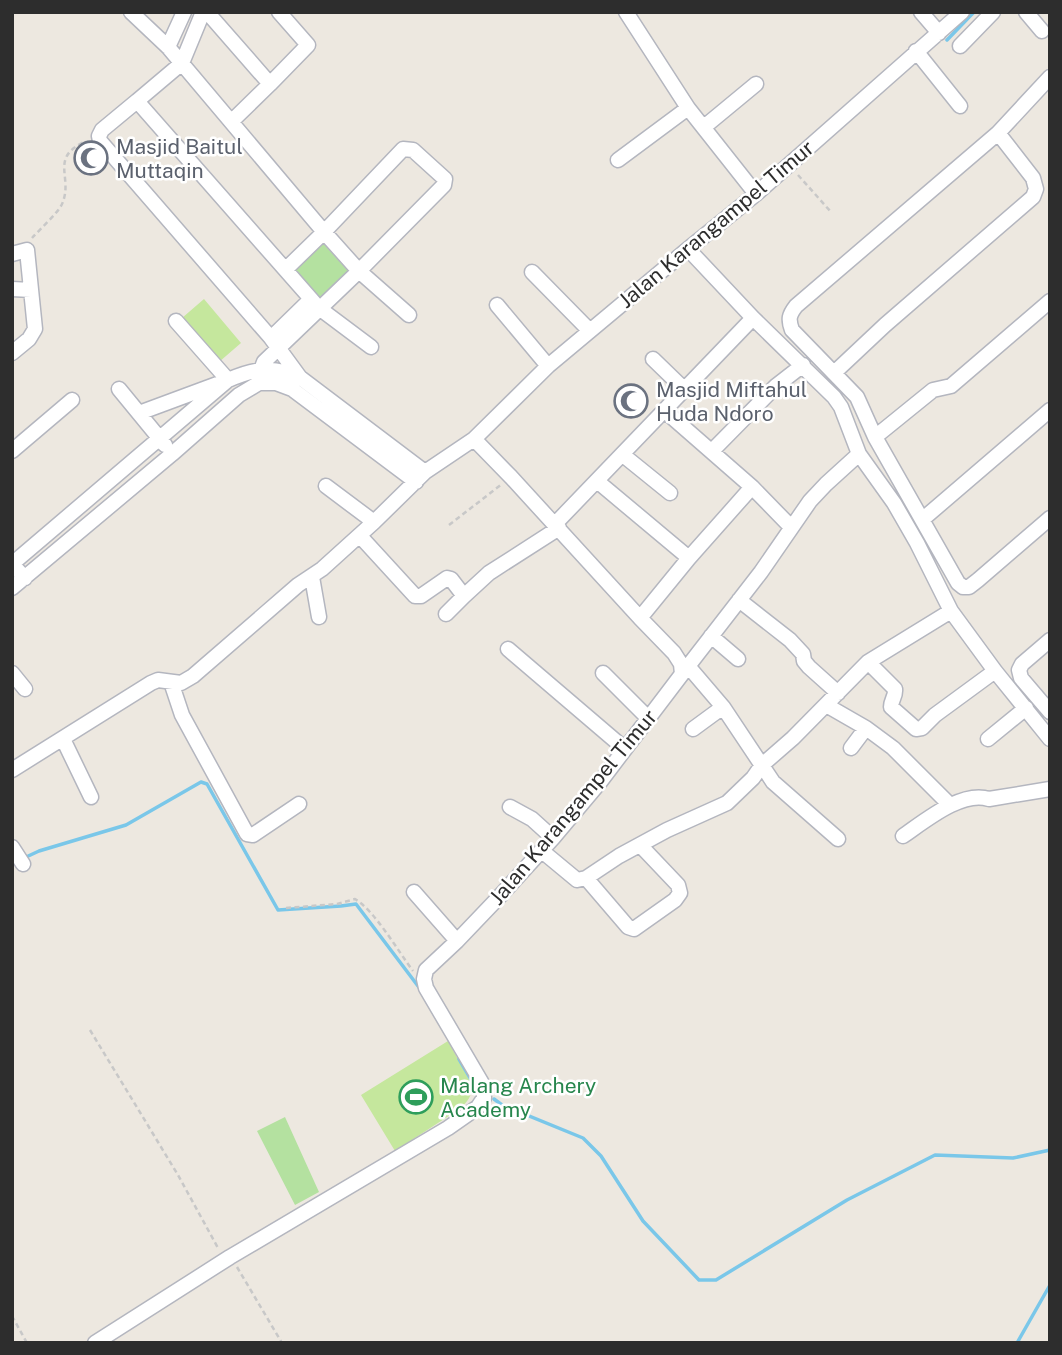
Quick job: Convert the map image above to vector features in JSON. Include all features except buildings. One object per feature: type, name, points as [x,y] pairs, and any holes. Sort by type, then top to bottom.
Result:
[{"type":"street","points":[[131,12],[169,47],[359,271],[409,315]]},
{"type":"street","points":[[169,47],[184,12]]},
{"type":"street","points":[[270,84],[205,12],[182,63],[102,130],[100,141],[275,343],[302,379],[420,477]]},
{"type":"street","points":[[232,121],[308,45],[279,12]]},
{"type":"street","points":[[626,12],[688,107],[756,194]]},
{"type":"street","points":[[921,12],[939,33]]},
{"type":"street","name":"Jalan Karangampel Timur","points":[[12,771],[151,683],[158,680],[181,683],[204,668],[298,585],[312,577],[360,536],[420,477],[474,439],[589,330],[756,194],[962,12]]},
{"type":"street","points":[[960,46],[993,12]]},
{"type":"street","points":[[1026,12],[1042,31]]},
{"type":"street","points":[[916,51],[961,106]]},
{"type":"street","points":[[1050,77],[998,133],[796,306],[788,321],[792,330],[858,397],[874,437],[962,587],[970,587],[1050,518]]},
{"type":"street","points":[[704,127],[756,84]]},
{"type":"street","points":[[137,100],[315,303],[371,347]]},
{"type":"street","points":[[618,160],[688,107]]},
{"type":"street","points":[[835,372],[1033,197],[1037,189],[1032,178],[998,133]]},
{"type":"street","points":[[260,376],[264,362],[275,343],[315,303],[359,271],[444,185],[445,179],[413,150],[403,149],[286,269]]},
{"type":"street","points":[[688,249],[753,318],[834,397],[841,407],[859,454],[894,503],[951,611],[1050,739]]},
{"type":"street","points":[[12,353],[33,335],[35,326],[31,290],[19,252]]},
{"type":"street","points":[[532,272],[589,330]]},
{"type":"street","points":[[12,289],[31,290]]},
{"type":"street","points":[[874,437],[933,390],[951,386],[1050,301]]},
{"type":"street","points":[[497,305],[548,366]]},
{"type":"street","points":[[446,614],[489,573],[557,526],[753,318]]},
{"type":"street","points":[[176,321],[228,380]]},
{"type":"street","points":[[12,342],[35,326]]},
{"type":"street","points":[[653,359],[685,390]]},
{"type":"street","points":[[712,451],[776,386],[803,365]]},
{"type":"street","points":[[12,588],[172,454],[260,376],[278,370],[302,379]]},
{"type":"street","points":[[139,412],[242,373],[260,376],[292,388],[420,477]]},
{"type":"street","points":[[25,578],[12,564],[228,380]]},
{"type":"street","points":[[119,389],[172,454]]},
{"type":"street","points":[[12,451],[72,400]]},
{"type":"street","points":[[923,519],[1050,410]]},
{"type":"street","points":[[665,411],[752,487],[791,527]]},
{"type":"street","points":[[474,439],[674,653],[685,670],[723,707],[773,782],[838,839]]},
{"type":"street","name":"Jalan Karangampel Timur","points":[[424,979],[426,970],[457,941],[553,838],[761,572],[810,501],[859,454]]},
{"type":"street","points":[[623,455],[670,493]]},
{"type":"street","points":[[597,481],[689,558]]},
{"type":"street","points":[[326,486],[374,522]]},
{"type":"street","points":[[639,618],[752,487]]},
{"type":"street","points":[[360,536],[415,596],[421,596],[447,578],[451,579],[464,596]]},
{"type":"street","points":[[312,577],[319,617]]},
{"type":"street","points":[[739,600],[790,640],[803,654],[809,667],[838,692]]},
{"type":"street","points":[[542,851],[574,879],[586,878],[667,830],[727,803],[753,778],[762,765],[868,662],[951,611]]},
{"type":"street","points":[[711,636],[738,659]]},
{"type":"street","points":[[1050,640],[1022,664],[1019,670],[1021,678],[1050,712]]},
{"type":"street","points":[[508,649],[625,749]]},
{"type":"street","points":[[868,662],[895,689],[891,707],[916,729],[922,728],[935,715],[995,671]]},
{"type":"street","points":[[12,673],[25,689]]},
{"type":"street","points":[[603,673],[648,718]]},
{"type":"street","points":[[171,682],[182,715],[247,834],[253,835],[299,804]]},
{"type":"street","points":[[826,705],[866,728],[893,748],[950,805]]},
{"type":"street","points":[[693,729],[723,707]]},
{"type":"street","points":[[988,739],[1026,708]]},
{"type":"street","points":[[851,748],[866,728]]},
{"type":"street","points":[[63,739],[92,797]]},
{"type":"street","points":[[904,836],[950,805],[979,796],[989,799],[1050,789]]},
{"type":"street","points":[[510,807],[532,819],[553,838]]},
{"type":"street","points":[[586,878],[628,927],[634,929],[675,900],[680,892],[678,885],[640,845]]},
{"type":"street","points":[[414,892],[457,941]]},
{"type":"street","points":[[95,1343],[228,1258],[448,1128],[478,1107],[484,1098],[483,1085],[426,988],[424,979]]},
{"type":"path","points":[[19,252],[61,206],[65,194],[64,165],[67,154],[75,146],[99,136]]},
{"type":"path","points":[[789,164],[831,212]]},
{"type":"path","points":[[449,525],[511,477]]},
{"type":"path","points":[[286,908],[337,904],[355,899],[361,902],[415,975],[424,979]]},
{"type":"path","points":[[90,1030],[282,1343]]},
{"type":"path","points":[[12,1315],[27,1343]]},
{"type":"green space","points":[[322,242],[350,273],[320,301],[293,270]]},
{"type":"green space","points":[[204,299],[241,343],[219,362],[182,318]]},
{"type":"green space","name":"Malang Archery Academy","points":[[448,1041],[471,1083],[470,1097],[461,1108],[395,1151],[361,1095]]},
{"type":"green space","points":[[285,1117],[319,1192],[295,1205],[257,1131]]},
{"type":"waterway","points":[[947,40],[974,12]]},
{"type":"waterway","points":[[24,858],[126,825],[201,782],[207,784],[278,910],[356,904],[421,990]]},
{"type":"waterway","points":[[459,1059],[477,1092]]},
{"type":"waterway","points":[[494,1099],[502,1105],[583,1138],[601,1156],[643,1221],[699,1280],[716,1280],[847,1200],[935,1155],[1013,1158],[1050,1150]]},
{"type":"waterway","points":[[1017,1343],[1050,1285]]},
{"type":"place","name":"Masjid Baitul Muttaqin","points":[[91,158]]},
{"type":"place","name":"Masjid Miftahul Huda Ndoro","points":[[631,401]]},
{"type":"place","name":"Malang Archery Academy","points":[[416,1097]]}]
